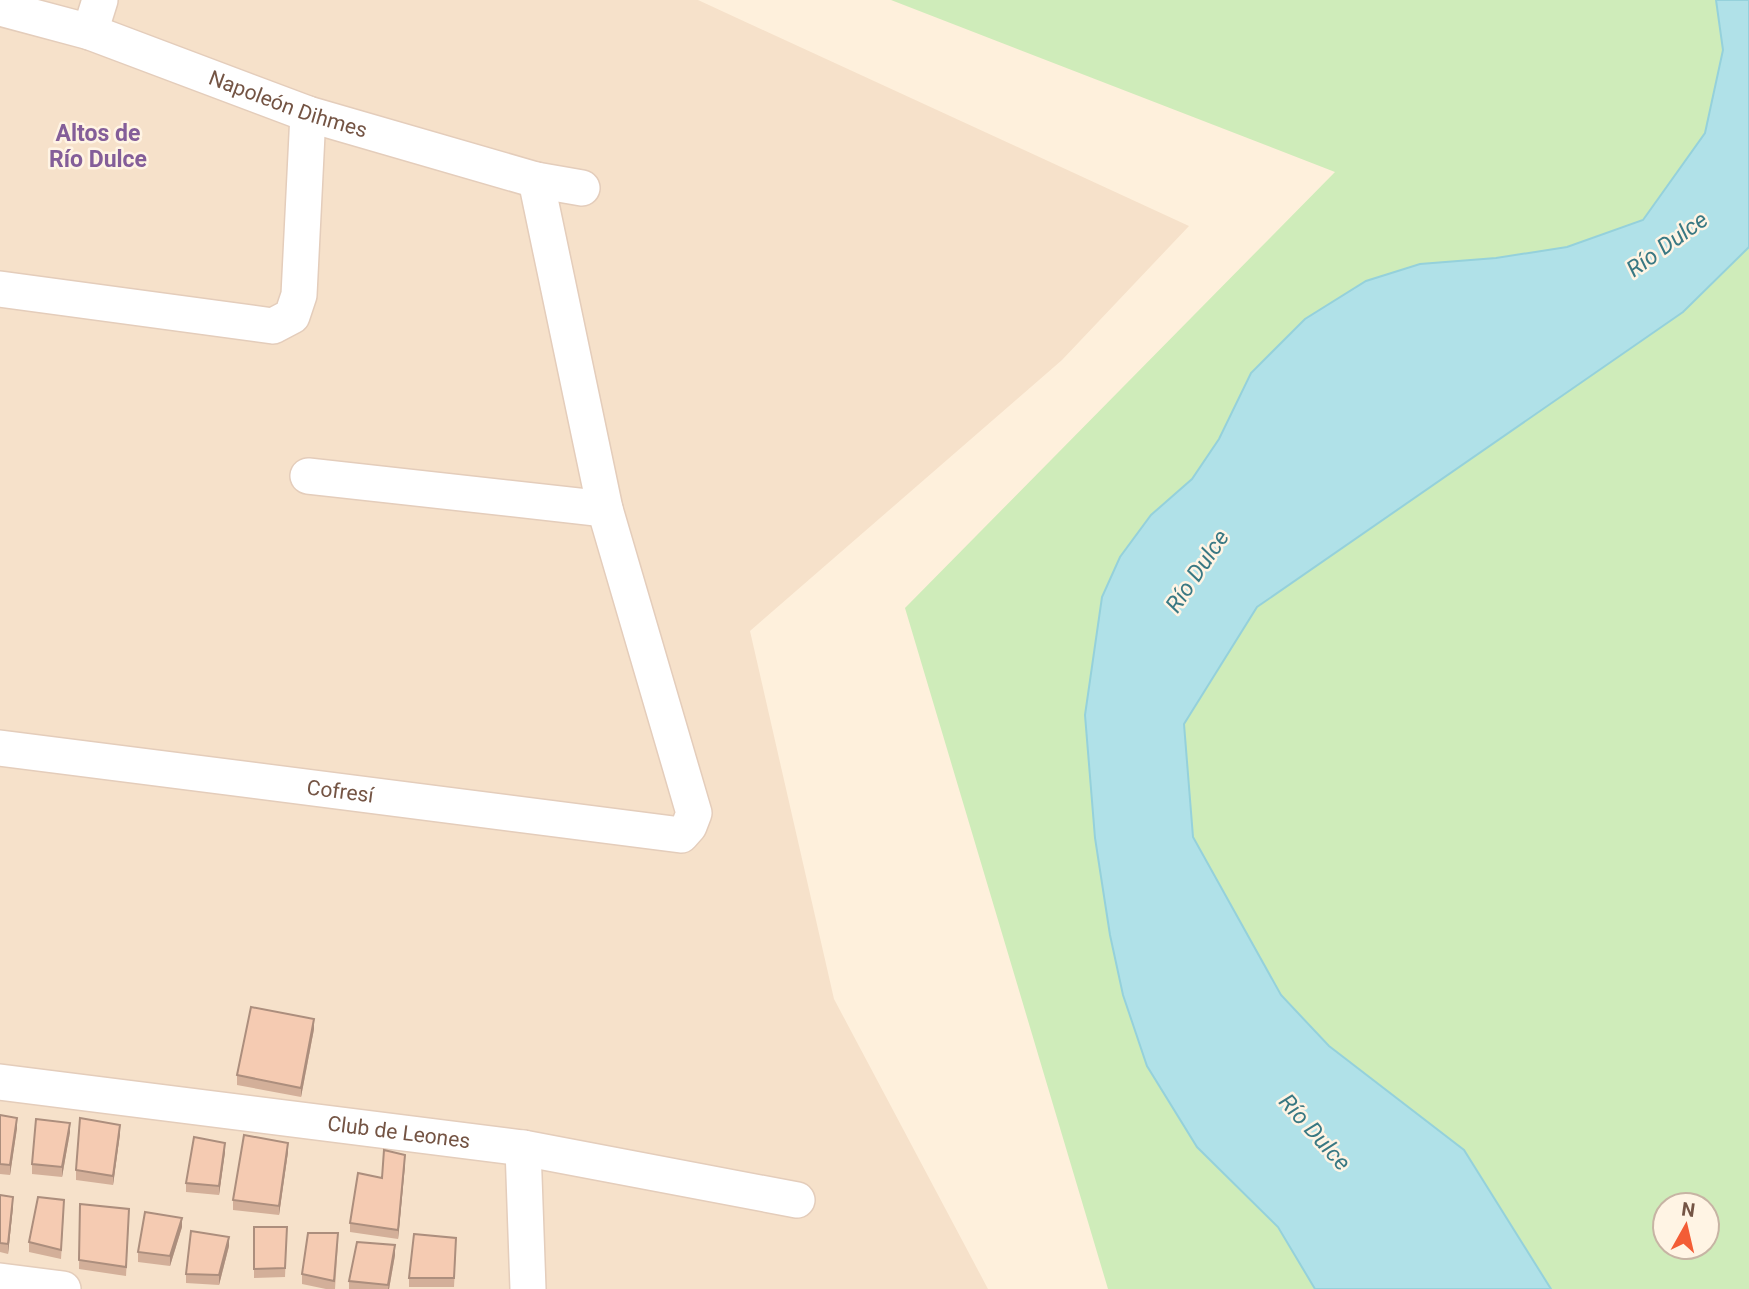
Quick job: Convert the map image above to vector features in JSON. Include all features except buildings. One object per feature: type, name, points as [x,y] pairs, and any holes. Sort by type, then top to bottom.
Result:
[{"type":"street","name":"Napoleón Dihmes","points":[[0,8],[95,16],[308,114],[536,180],[583,188]]},
{"type":"street","points":[[0,289],[273,326],[292,316],[299,295],[308,114]]},
{"type":"street","points":[[308,475],[605,509],[536,180]]},
{"type":"street","name":"Cofresí","points":[[0,748],[681,835],[689,826],[694,813],[605,509]]},
{"type":"street","name":"Club de Leones","points":[[0,1082],[523,1148],[797,1200]]},
{"type":"street","points":[[523,1148],[528,1289]]},
{"type":"street","points":[[0,1281],[63,1289]]},
{"type":"shaded area","points":[[0,0],[698,0],[1189,226],[1062,360],[750,631],[834,999],[988,1289],[0,1289]]},
{"type":"green space","points":[[891,0],[1716,0],[1723,50],[1705,133],[1643,221],[1567,247],[1496,258],[1420,264],[1366,281],[1251,373],[1219,439],[1192,479],[1151,515],[1120,557],[1085,715],[1095,838],[1110,935],[1123,995],[1147,1066],[1197,1146],[1278,1227],[1315,1289],[1108,1289],[905,608],[1335,172]]},
{"type":"green space","points":[[1749,247],[1749,1289],[1551,1289],[1464,1150],[1329,1046],[1281,995],[1193,837],[1184,724],[1257,607],[1683,312]]},
{"type":"water","name":"Río Dulce","points":[[1716,0],[1749,0],[1749,247],[1683,312],[1257,607],[1184,724],[1193,837],[1281,995],[1329,1046],[1464,1150],[1551,1289],[1315,1289],[1278,1227],[1197,1147],[1147,1066],[1123,995],[1110,935],[1095,838],[1085,715],[1102,597],[1120,557],[1151,515],[1192,479],[1219,439],[1251,373],[1305,319],[1366,281],[1420,264],[1496,258],[1567,247],[1643,220],[1705,133],[1723,50]]},
{"type":"district","name":"Altos de Río Dulce","points":[[98,146]]}]
